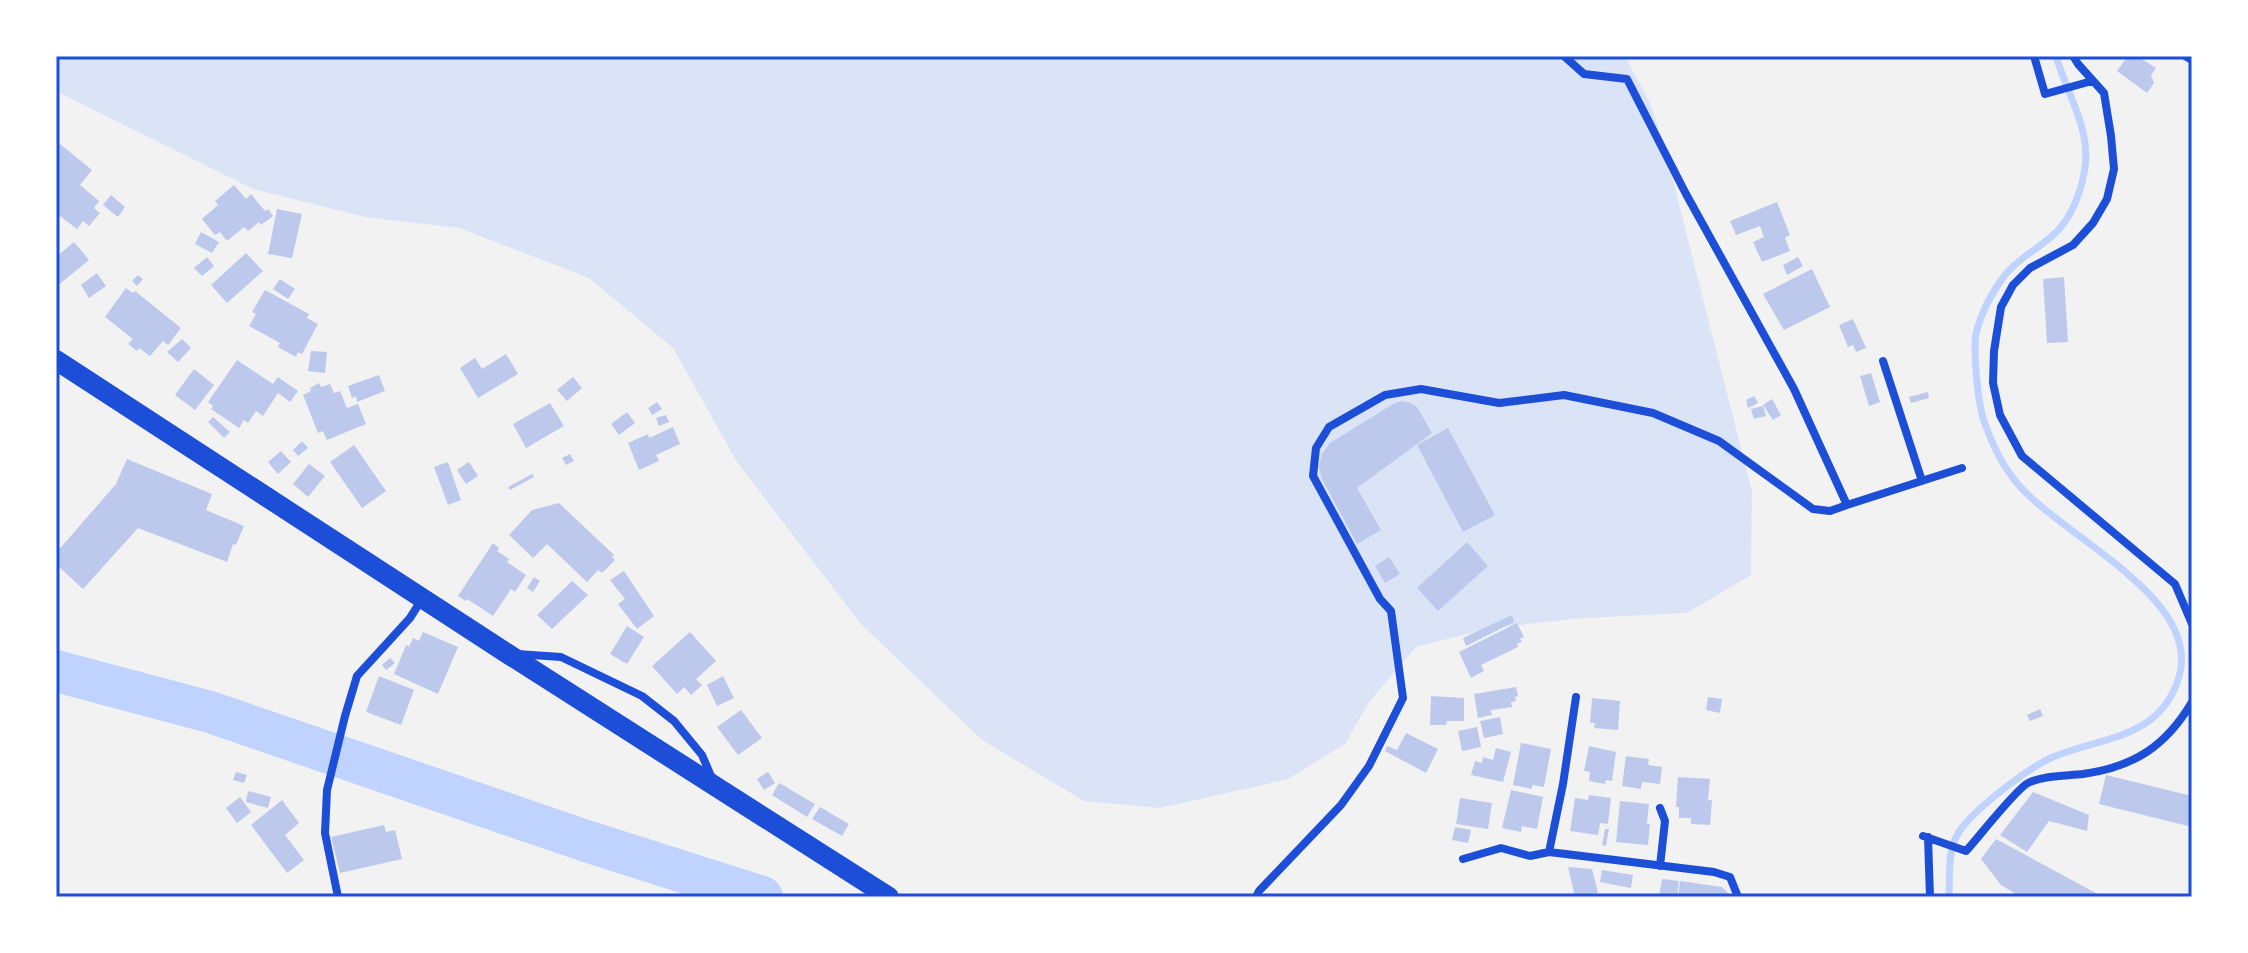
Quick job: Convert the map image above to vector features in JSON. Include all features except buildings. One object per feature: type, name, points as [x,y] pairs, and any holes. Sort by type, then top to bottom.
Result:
[{"type":"main road","points":[[56,360],[889,897]]},
{"type":"street","points":[[1564,56],[1584,74],[1627,79],[1686,194],[1794,389],[1847,505]]},
{"type":"street","points":[[2034,56],[2045,94],[2087,82]]},
{"type":"street","points":[[2073,56],[2087,82],[2104,93],[2114,169],[2107,199],[2093,223],[2073,245],[2030,268],[2013,285],[2001,307],[1993,383],[2000,415],[2022,456],[2175,584],[2192,624]]},
{"type":"street","points":[[2185,56],[2192,60]]},
{"type":"street","points":[[1883,361],[1922,481]]},
{"type":"street","points":[[1256,897],[1341,805],[1369,766],[1403,698],[1391,611],[1380,599],[1313,476],[1316,448],[1329,427],[1385,395],[1421,389],[1499,403],[1564,395],[1653,413],[1719,441],[1813,509],[1830,511],[1962,468]]},
{"type":"street","points":[[338,897],[325,833],[327,790],[345,716],[357,676],[410,618],[423,598]]},
{"type":"street","points":[[508,654],[561,657],[642,696],[674,721],[702,755],[715,787]]},
{"type":"street","points":[[1549,852],[1576,697]]},
{"type":"street","points":[[1930,897],[1925,837],[1966,851],[2026,783],[2126,764],[2156,747],[2179,724],[2192,702]]},
{"type":"street","points":[[1660,808],[1665,821],[1660,866]]},
{"type":"street","points":[[1463,859],[1501,848],[1530,856],[1549,852],[1714,872],[1730,877],[1738,897]]},
{"type":"shaded area","points":[[56,56],[1625,56],[1651,105],[1665,149],[1752,492],[1751,575],[1687,613],[1583,618],[1490,628],[1416,647],[1369,702],[1345,744],[1288,779],[1160,808],[1084,801],[982,740],[860,623],[737,462],[673,348],[589,278],[459,228],[365,217],[253,189],[56,91]]},
{"type":"waterway","points":[[1949,897],[1950,863],[1955,839],[1976,812],[2042,762],[2127,733],[2144,724],[2170,698],[2179,677],[2180,647],[2169,619],[2148,593],[2033,499],[2013,478],[1995,449],[1981,410],[1975,342],[1984,311],[2011,268],[2066,221],[2084,173],[2085,141],[2056,56]]},
{"type":"waterway","points":[[56,671],[210,712],[586,841],[762,897]]}]
